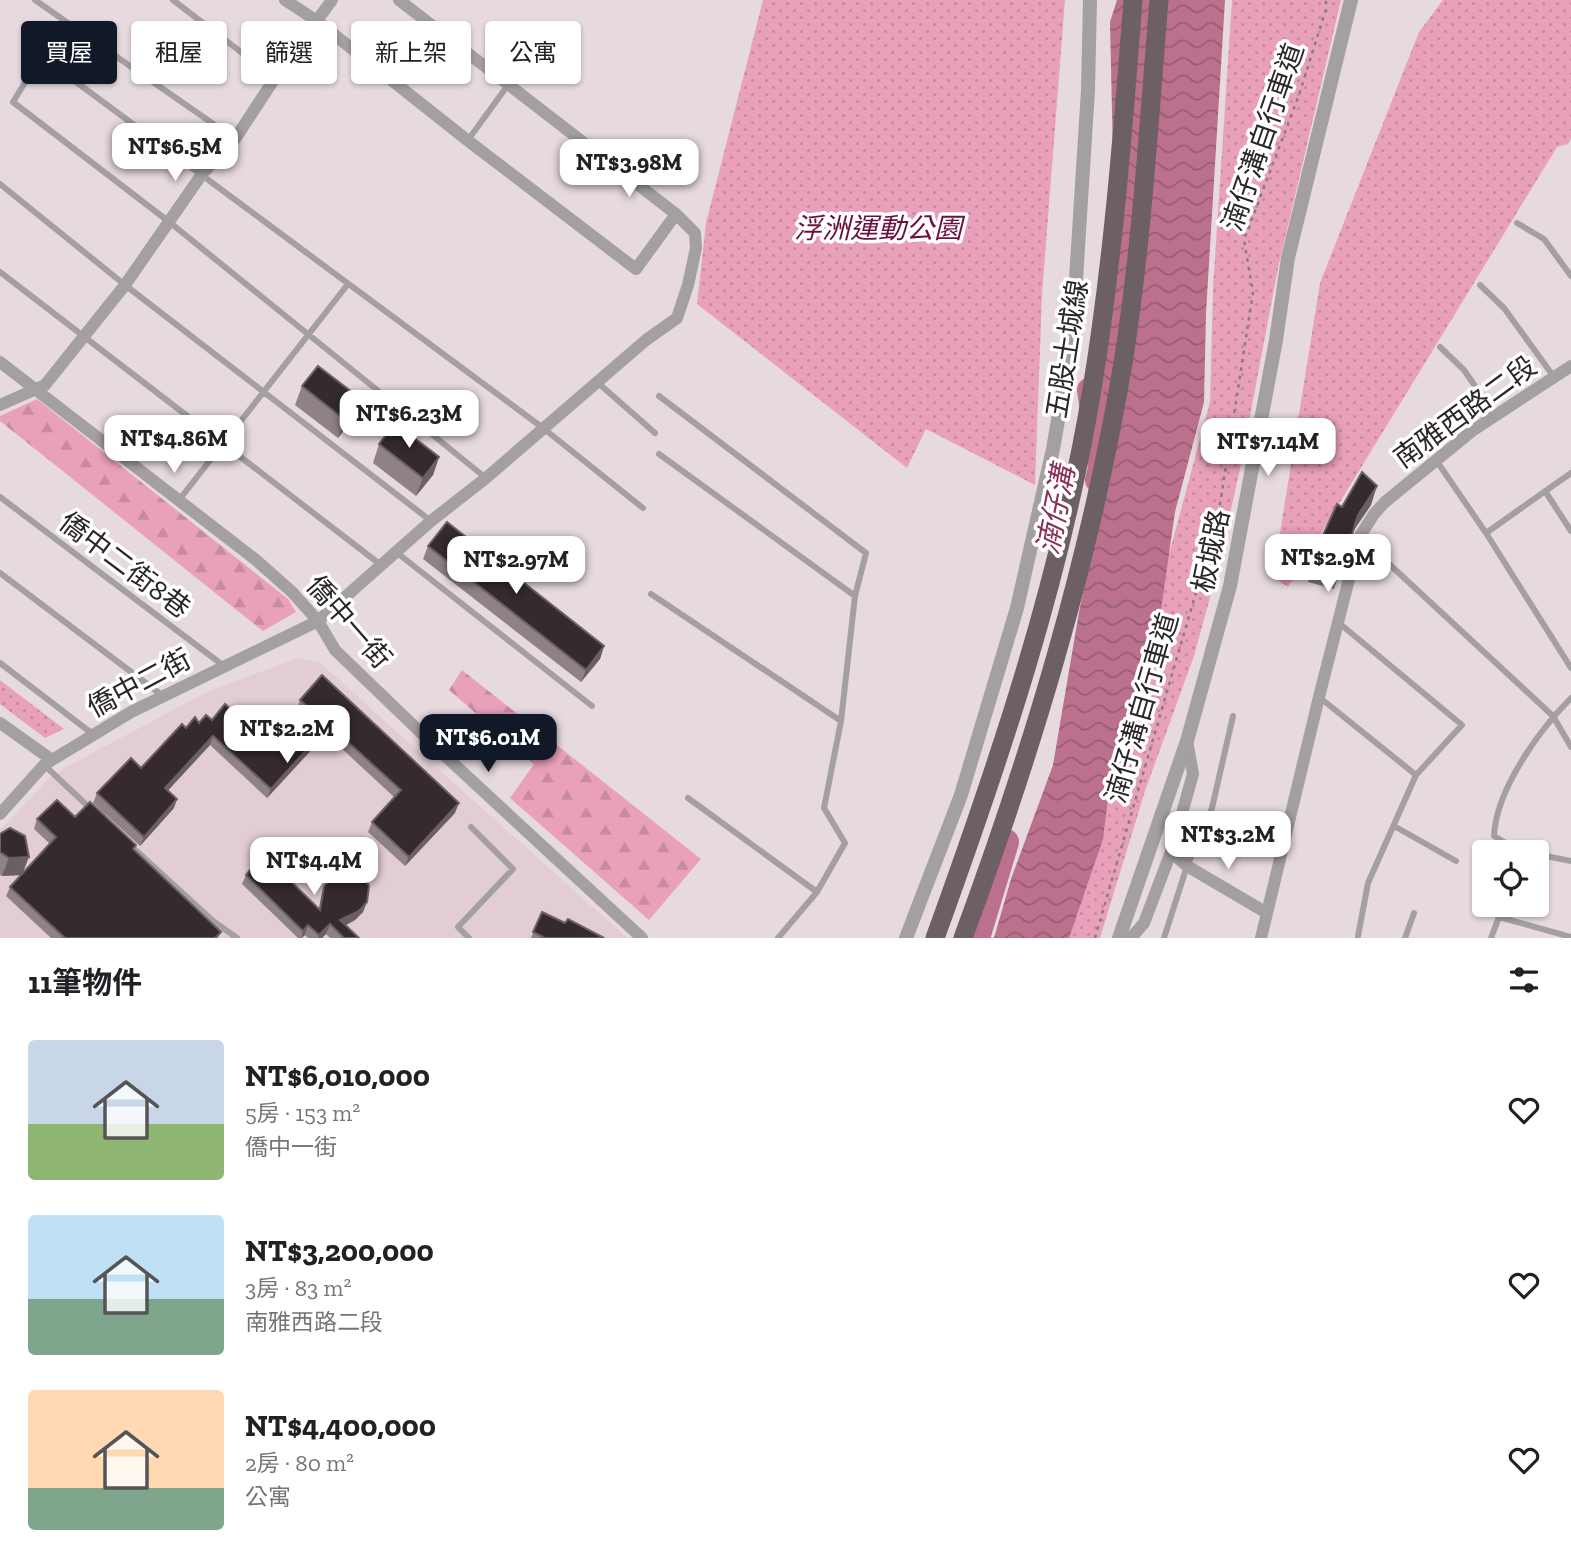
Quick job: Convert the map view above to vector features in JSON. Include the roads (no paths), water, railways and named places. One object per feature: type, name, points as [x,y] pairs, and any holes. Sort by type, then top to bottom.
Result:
[{"type":"highway","name":"五股土城線","points":[[936,938],[1021,688],[1040,621],[1075,473],[1092,389],[1113,227],[1133,0]]},
{"type":"highway","name":"五股土城線","points":[[962,938],[1032,741],[1063,636],[1099,482],[1123,362],[1140,214],[1159,0]]},
{"type":"street","points":[[285,0],[317,21],[332,0]]},
{"type":"street","name":"僑中二街","points":[[0,814],[48,762],[94,734],[163,696],[318,621],[431,521],[486,478],[646,340],[677,318],[696,248],[695,233],[676,214],[399,0]]},
{"type":"street","points":[[906,938],[961,795],[1013,621],[1053,450],[1068,363],[1076,279],[1087,104],[1090,0]]},
{"type":"street","name":"板城路","points":[[1119,938],[1187,741],[1230,586],[1276,340],[1288,258],[1351,0]]},
{"type":"street","points":[[337,37],[467,141],[636,270],[676,214]]},
{"type":"street","points":[[0,405],[45,386],[125,285],[202,174],[235,139],[271,84]]},
{"type":"street","name":"僑中一街","points":[[0,362],[179,500],[292,592],[318,621],[335,650],[452,763],[642,938]]},
{"type":"street","name":"南雅西路二段","points":[[1261,938],[1360,537],[1385,502],[1436,460],[1472,431],[1571,366]]},
{"type":"street","points":[[0,723],[48,762]]},
{"type":"street","points":[[1132,938],[1144,923],[1171,852],[1193,774],[1187,741]]},
{"type":"street","points":[[1171,852],[1187,866],[1268,913]]},
{"type":"lane","points":[[35,0],[235,139]]},
{"type":"lane","points":[[173,0],[241,52]]},
{"type":"lane","points":[[24,84],[13,102],[168,221],[486,478]]},
{"type":"lane","points":[[79,84],[543,428],[643,508]]},
{"type":"lane","points":[[467,141],[508,85]]},
{"type":"lane","points":[[0,184],[262,393],[431,521]]},
{"type":"lane","points":[[1517,223],[1544,239],[1571,276]]},
{"type":"lane","points":[[0,272],[381,565]]},
{"type":"lane","points":[[179,500],[348,284]]},
{"type":"lane","points":[[1480,285],[1504,308],[1554,377]]},
{"type":"lane","points":[[1440,347],[1464,370],[1495,415]]},
{"type":"lane","points":[[597,382],[655,433]]},
{"type":"lane","points":[[659,396],[866,552],[855,596],[841,721],[824,808],[845,843],[817,892],[778,938]]},
{"type":"lane","points":[[659,454],[855,596]]},
{"type":"lane","points":[[1436,460],[1486,533],[1571,668]]},
{"type":"lane","points":[[1486,533],[1571,473]]},
{"type":"lane","points":[[1545,491],[1571,531]]},
{"type":"lane","name":"僑中二街8巷","points":[[0,497],[224,666]]},
{"type":"lane","points":[[1360,537],[1553,716],[1571,747]]},
{"type":"lane","points":[[396,552],[592,706]]},
{"type":"lane","points":[[0,573],[163,696]]},
{"type":"lane","points":[[651,594],[841,721]]},
{"type":"lane","points":[[1337,622],[1462,724],[1416,775],[1368,883],[1359,937]]},
{"type":"lane","points":[[0,663],[94,734]]},
{"type":"lane","points":[[1319,697],[1416,775]]},
{"type":"lane","points":[[1500,840],[1494,836],[1495,821],[1504,790],[1553,716],[1571,698]]},
{"type":"lane","points":[[1164,938],[1187,866],[1212,808],[1233,716]]},
{"type":"lane","points":[[48,762],[93,811]]},
{"type":"lane","points":[[688,798],[817,892]]},
{"type":"lane","points":[[1394,826],[1456,861]]},
{"type":"lane","points":[[468,938],[458,928],[513,869],[471,827]]},
{"type":"lane","points":[[123,839],[213,920],[237,938]]},
{"type":"lane","points":[[1549,856],[1571,861]]},
{"type":"lane","points":[[1405,938],[1414,913]]},
{"type":"lane","points":[[1491,938],[1499,917],[1571,937]]},
{"type":"water","points":[[1117,0],[1225,0],[1206,313],[1204,402],[1175,512],[1161,610],[1138,696],[1112,766],[1103,839],[1069,938],[994,938],[1011,879],[1053,765],[1079,612],[1099,515],[1099,389],[1113,158],[1110,22]]},
{"type":"waterway","name":"湳仔溝","points":[[1090,390],[1101,468],[1098,480]]},
{"type":"waterway","name":"湳仔溝","points":[[977,938],[1006,842]]},
{"type":"park label","name":"浮洲運動公園","points":[[878,228]]}]
